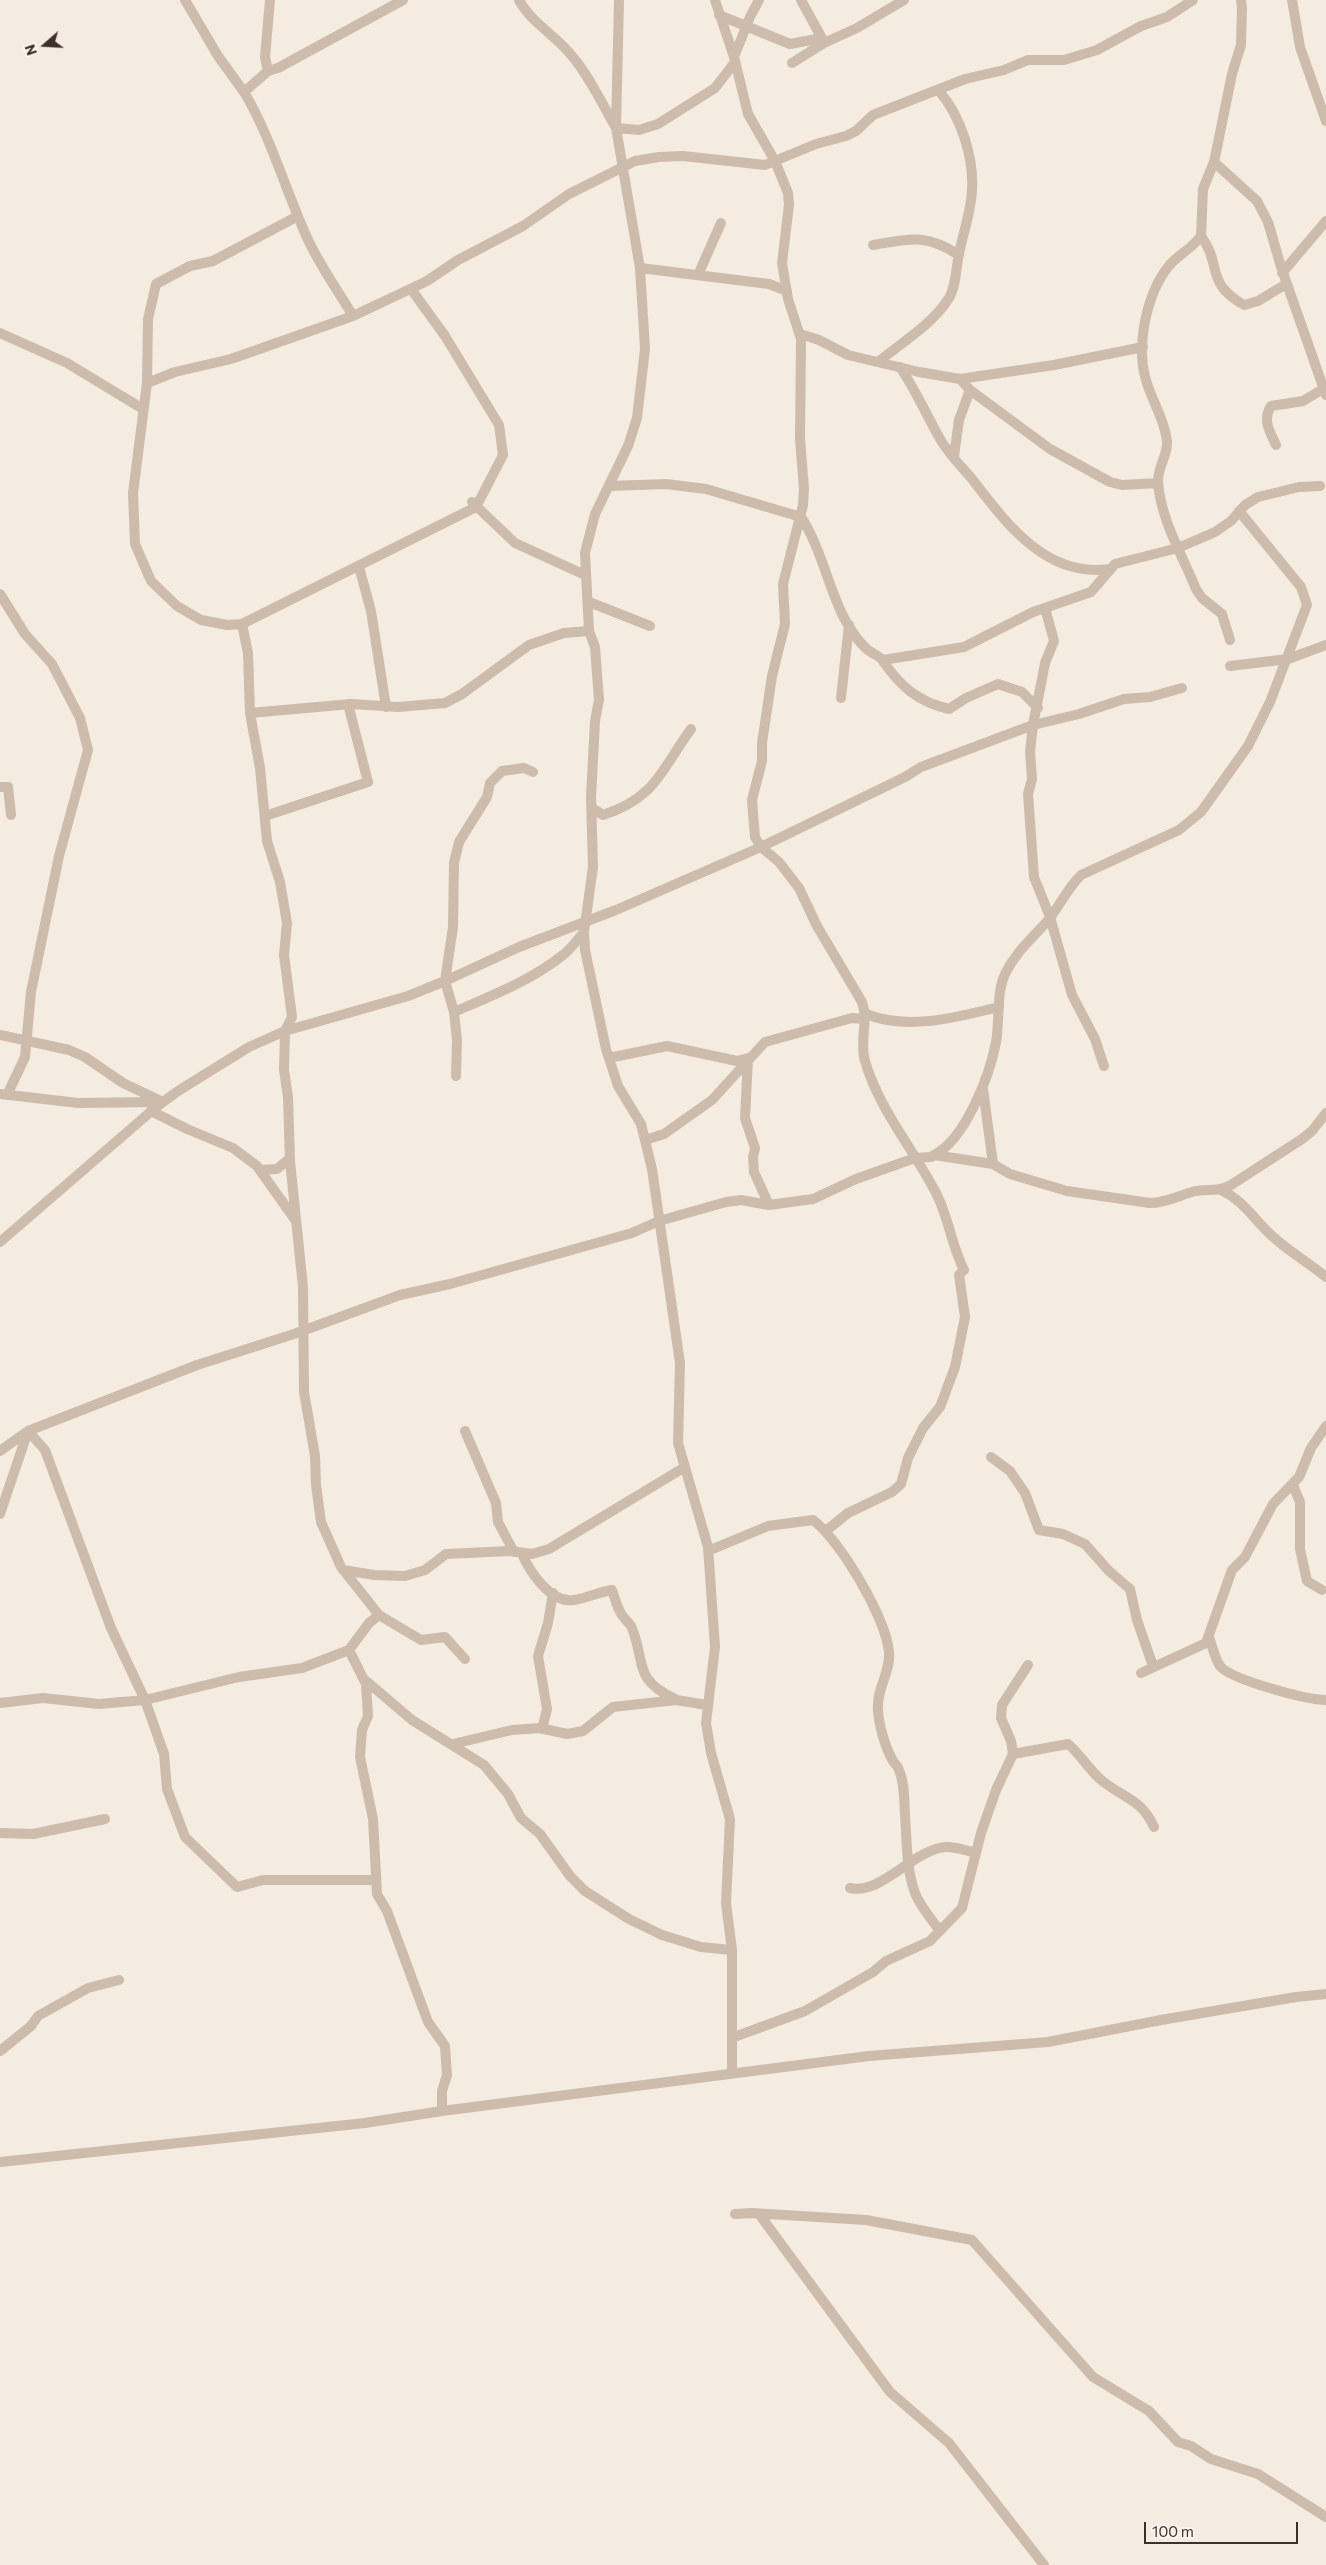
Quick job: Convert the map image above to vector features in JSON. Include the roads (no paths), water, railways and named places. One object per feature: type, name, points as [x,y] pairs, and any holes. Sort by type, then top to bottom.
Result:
[{"type":"street","points":[[185,0],[218,56],[259,115],[266,140],[310,244],[353,316]]},
{"type":"street","points":[[268,70],[265,57],[270,0]]},
{"type":"street","points":[[244,92],[268,70],[278,68],[403,0]]},
{"type":"street","points":[[519,0],[540,27],[571,53],[586,73],[616,128]]},
{"type":"street","points":[[619,0],[616,128],[640,268],[645,349],[641,395],[628,446],[595,514],[589,533],[585,575],[589,602],[589,631],[595,647],[599,700],[595,721],[592,808],[593,859],[584,932],[588,965],[609,1058],[618,1086],[635,1111],[646,1140],[680,1363],[678,1443],[708,1551],[715,1647],[706,1723],[711,1753],[730,1819],[726,1905],[732,1950],[734,2037],[732,2073]]},
{"type":"street","points":[[715,0],[734,60],[748,114],[775,161],[788,193],[789,205],[782,264],[787,291],[800,334],[800,440],[804,489],[802,517],[783,584],[785,624],[772,676],[762,743],[762,761],[752,800],[755,837],[761,847],[779,862],[799,888],[816,926],[862,1002],[865,1017],[862,1049],[874,1088],[885,1112],[938,1197],[949,1222],[956,1252],[964,1270],[959,1275],[965,1317],[959,1351],[940,1407],[930,1417],[919,1435],[908,1458],[898,1488],[848,1513],[827,1530]]},
{"type":"street","points":[[616,128],[639,130],[658,124],[715,88],[734,60],[746,27],[759,0]]},
{"type":"street","points":[[800,0],[823,40]]},
{"type":"street","points":[[719,15],[790,44],[823,40],[857,28],[904,0]]},
{"type":"street","points":[[147,382],[175,372],[231,359],[353,316],[427,281],[458,260],[524,226],[569,194],[635,161],[659,157],[722,158],[756,164],[775,161],[816,144],[846,136],[856,131],[873,115],[965,79],[1004,70],[1028,60],[1064,60],[1097,50],[1141,26],[1168,17],[1193,0]]},
{"type":"street","points":[[1240,0],[1242,8],[1241,45],[1232,74],[1214,162],[1203,189],[1201,236],[1208,246],[1218,283],[1224,292],[1244,305],[1258,301],[1286,284]]},
{"type":"street","points":[[1292,0],[1300,47],[1326,121]]},
{"type":"street","points":[[792,63],[823,40]]},
{"type":"street","points":[[878,362],[937,314],[950,296],[970,209],[972,190],[971,167],[957,121],[948,102],[938,91]]},
{"type":"street","points":[[1214,162],[1250,194],[1262,208],[1268,222],[1282,273],[1324,386],[1303,401],[1270,406],[1266,413],[1266,420],[1276,445]]},
{"type":"street","points":[[298,216],[213,261],[190,266],[156,284],[148,319],[147,382],[133,492],[136,544],[151,581],[177,606],[202,620],[227,625],[242,624],[359,567],[474,505],[503,456],[499,424],[445,336],[411,289]]},
{"type":"street","points":[[1282,273],[1326,221]]},
{"type":"street","points":[[698,276],[721,223]]},
{"type":"street","points":[[1201,236],[1173,261],[1158,284],[1146,321],[1143,347],[1146,382],[1157,404],[1167,443],[1164,462],[1158,473],[1158,483],[1166,521],[1202,598],[1222,614],[1230,640]]},
{"type":"street","points":[[873,245],[916,238],[941,243],[959,255]]},
{"type":"street","points":[[640,268],[769,284],[787,291]]},
{"type":"street","points":[[0,333],[66,363],[142,410]]},
{"type":"street","points":[[800,334],[819,340],[848,355],[960,379],[1054,365],[1143,347]]},
{"type":"street","points":[[900,367],[938,436],[1004,519],[1040,553],[1078,568],[1094,571],[1109,569]]},
{"type":"street","points":[[960,379],[970,390],[1050,449],[1110,482],[1122,484],[1158,483]]},
{"type":"street","points":[[954,456],[959,420],[970,390]]},
{"type":"street","points":[[609,486],[666,484],[706,489],[802,517],[817,545],[832,590],[849,625],[867,649],[882,660],[894,678],[934,706],[949,709],[966,698],[998,684],[1022,692],[1038,708]]},
{"type":"street","points":[[882,660],[904,658],[929,651],[957,649],[1002,626],[1091,592],[1109,569],[1120,562],[1178,548],[1215,532],[1231,521],[1239,511],[1258,497],[1271,492],[1320,486]]},
{"type":"street","points":[[474,505],[515,543],[585,575]]},
{"type":"street","points":[[2,1448],[28,1431],[197,1365],[303,1331],[400,1295],[450,1284],[632,1233],[659,1221],[726,1202],[741,1200],[769,1205],[812,1199],[856,1179],[915,1158],[931,1157],[946,1149],[953,1141],[983,1090],[996,1042],[1004,976],[1016,955],[1050,917],[1070,886],[1082,875],[1179,830],[1201,812],[1248,746],[1270,702],[1307,605],[1305,596],[1239,511]]},
{"type":"street","points":[[359,567],[371,611],[386,707]]},
{"type":"street","points":[[0,594],[25,634],[52,664],[80,718],[88,750],[58,856],[31,992],[27,1042],[19,1071],[3,1094],[78,1102],[163,1102]]},
{"type":"street","points":[[589,602],[650,626]]},
{"type":"street","points":[[1045,608],[1054,641],[1044,663],[1030,751],[1032,779],[1028,794],[1034,877],[1050,917],[1072,996],[1095,1040],[1104,1066]]},
{"type":"street","points":[[242,624],[248,653],[250,714],[260,768],[267,841],[280,882],[287,923],[284,955],[292,1017],[285,1032],[284,1070],[288,1096],[290,1158],[303,1294],[304,1392],[315,1456],[316,1485],[321,1522],[330,1547],[343,1570],[379,1615],[421,1640],[445,1637],[465,1659]]},
{"type":"street","points":[[841,698],[849,625]]},
{"type":"street","points":[[250,714],[348,704],[386,707],[426,706],[445,703],[462,694],[529,645],[564,633],[589,631]]},
{"type":"street","points":[[1230,666],[1288,658],[1326,645]]},
{"type":"street","points":[[0,1242],[151,1111],[249,1047],[285,1032],[408,996],[519,947],[585,920],[616,910],[761,847],[905,777],[921,767],[1033,725],[1079,714],[1124,699],[1150,698],[1182,688]]},
{"type":"street","points":[[265,816],[368,782],[348,704]]},
{"type":"street","points":[[592,808],[603,816],[625,808],[644,795],[662,775],[691,728]]},
{"type":"street","points":[[456,1076],[457,1040],[454,1012],[445,981],[453,928],[454,863],[459,842],[487,797],[490,783],[502,771],[524,768],[533,772]]},
{"type":"street","points":[[0,787],[8,787],[11,815]]},
{"type":"street","points":[[454,1012],[511,986],[550,965],[565,954],[584,932]]},
{"type":"street","points":[[646,1140],[664,1134],[712,1100],[723,1090],[748,1058],[765,1042],[852,1018],[927,1020],[951,1018],[999,1007]]},
{"type":"street","points":[[0,1035],[27,1042],[54,1045],[77,1053],[123,1083],[163,1102]]},
{"type":"street","points":[[609,1058],[667,1046],[737,1061],[748,1058]]},
{"type":"street","points":[[748,1058],[745,1118],[755,1148],[753,1157],[754,1172],[769,1205]]},
{"type":"street","points":[[983,1090],[993,1164]]},
{"type":"street","points":[[151,1111],[187,1129],[233,1148],[260,1170],[297,1222]]},
{"type":"street","points":[[1221,1190],[1302,1139],[1312,1131],[1326,1113]]},
{"type":"street","points":[[934,1155],[993,1164],[1010,1174],[1067,1191],[1150,1203],[1164,1202],[1195,1191],[1221,1190],[1235,1196],[1267,1231],[1326,1277]]},
{"type":"street","points":[[260,1170],[277,1169],[290,1158]]},
{"type":"street","points":[[1141,1673],[1153,1666],[1200,1647],[1209,1637],[1212,1623],[1232,1570],[1244,1557],[1273,1504],[1299,1477],[1311,1448],[1326,1426]]},
{"type":"street","points":[[0,1514],[28,1431]]},
{"type":"street","points":[[28,1431],[45,1450],[110,1628],[145,1700],[164,1754],[167,1789],[185,1837],[237,1887],[263,1880],[375,1880]]},
{"type":"street","points":[[465,1431],[496,1503],[498,1522],[527,1565],[562,1600],[574,1600],[612,1590],[621,1614],[631,1626],[641,1665],[648,1682],[657,1691],[676,1700]]},
{"type":"street","points":[[991,1457],[1010,1470],[1025,1493],[1039,1530],[1063,1534],[1085,1544],[1109,1571],[1130,1588],[1137,1620],[1153,1666]]},
{"type":"street","points":[[343,1570],[374,1575],[405,1576],[424,1570],[446,1554],[532,1554],[549,1549],[685,1467]]},
{"type":"street","points":[[1293,1485],[1300,1502],[1300,1549],[1307,1581],[1322,1590]]},
{"type":"street","points":[[708,1551],[768,1526],[813,1520],[827,1530],[857,1574],[886,1638],[889,1662],[879,1691],[878,1709],[880,1726],[892,1760],[899,1769],[905,1798],[909,1862],[916,1894],[940,1931]]},
{"type":"street","points":[[542,1729],[547,1709],[538,1656],[548,1623],[553,1593]]},
{"type":"street","points":[[0,1703],[52,1697],[99,1704],[145,1700],[239,1677],[302,1668],[349,1650],[369,1623],[379,1615]]},
{"type":"street","points":[[1209,1637],[1220,1666],[1228,1672],[1276,1691],[1291,1693],[1296,1697],[1326,1700]]},
{"type":"street","points":[[349,1650],[365,1680],[412,1720],[453,1744],[486,1768],[508,1794],[521,1818],[540,1834],[570,1876],[586,1891],[629,1919],[662,1935],[701,1947],[732,1950]]},
{"type":"street","points":[[734,2037],[805,2011],[873,1972],[886,1961],[930,1941],[962,1908],[990,1806],[1013,1754],[1011,1741],[1001,1718],[1002,1705],[1028,1665]]},
{"type":"street","points":[[365,1680],[368,1716],[362,1730],[360,1757],[373,1819],[377,1894],[387,1911],[428,2022],[445,2046],[447,2075],[442,2091],[442,2111]]},
{"type":"street","points":[[453,1744],[512,1730],[542,1729],[566,1734],[583,1731],[613,1707],[676,1700],[707,1705]]},
{"type":"street","points":[[1013,1754],[1068,1744],[1102,1781],[1147,1811],[1154,1827]]},
{"type":"street","points":[[0,1833],[33,1834],[106,1819]]},
{"type":"street","points":[[850,1888],[860,1890],[870,1887],[925,1852],[946,1847],[976,1853]]},
{"type":"street","points":[[0,2051],[31,2026],[38,2016],[88,1988],[119,1980]]},
{"type":"street","points":[[0,2162],[365,2123],[442,2111],[869,2056],[1048,2042],[1161,2020],[1326,1994]]},
{"type":"street","points":[[735,2214],[866,2220],[972,2240],[1093,2377],[1149,2411],[1178,2442],[1191,2446],[1211,2459],[1258,2474],[1326,2517]]},
{"type":"street","points":[[759,2214],[890,2392],[949,2443],[1044,2565]]}]
